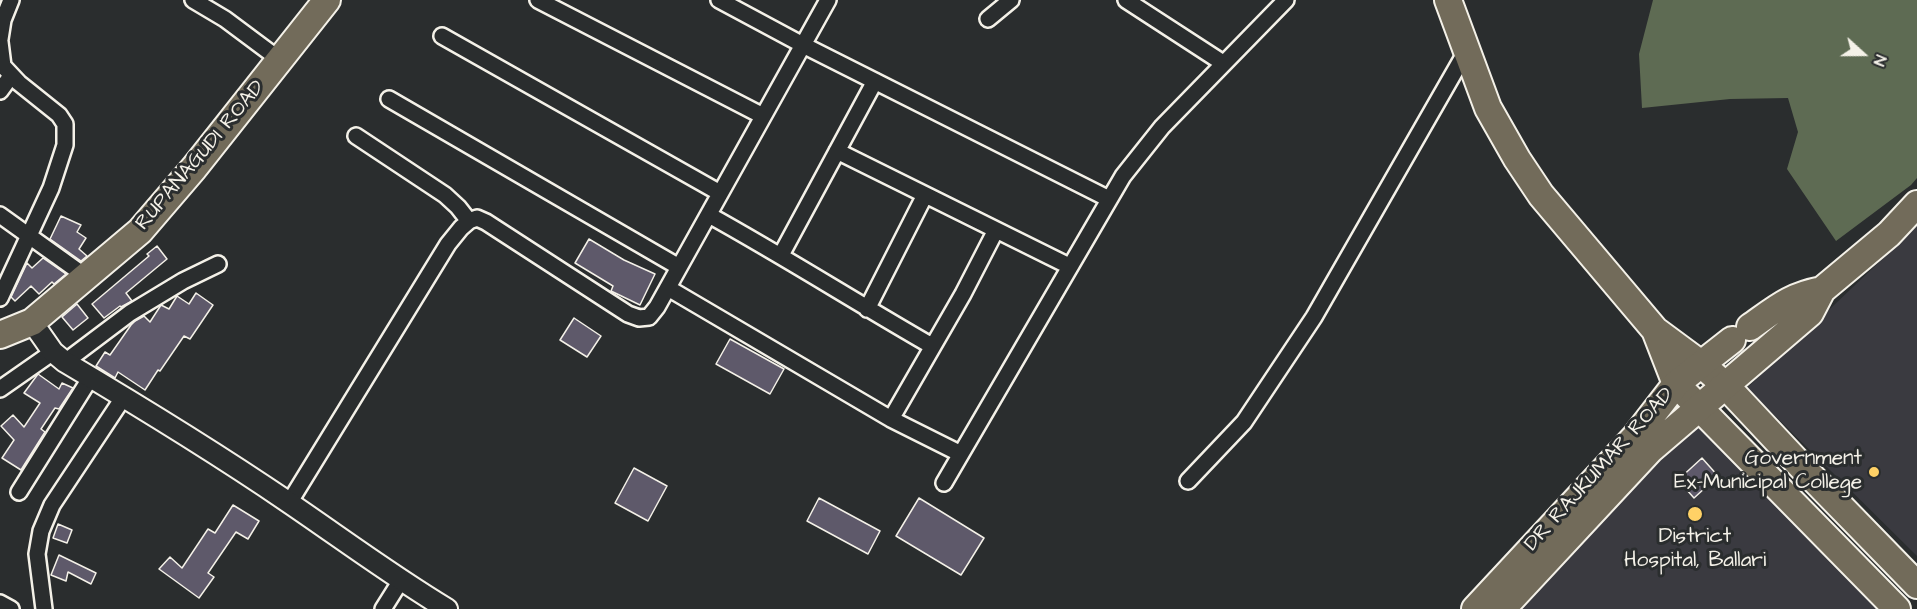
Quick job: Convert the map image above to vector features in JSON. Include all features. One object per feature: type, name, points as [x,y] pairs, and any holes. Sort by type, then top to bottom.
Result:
[{"type":"main road","name":"RUPANAGUDI ROAD","points":[[0,335],[32,321],[140,231],[194,168],[327,0]]},
{"type":"main road","points":[[1448,0],[1488,108],[1541,195],[1655,330],[1726,386],[1917,585]]},
{"type":"main road","name":"DR RAJKUMAR ROAD","points":[[1475,609],[1643,443],[1701,408],[1810,313],[1822,290],[1889,234],[1917,204]]},
{"type":"main road","name":"DR RAJKUMAR ROAD","points":[[1502,609],[1643,443],[1676,384],[1789,299],[1822,290]]},
{"type":"main road","points":[[1655,330],[1676,384],[1897,609]]},
{"type":"street","points":[[0,91],[5,69],[0,41],[3,20],[12,0]]},
{"type":"street","points":[[193,0],[225,19],[280,60]]},
{"type":"street","points":[[538,0],[764,116]]},
{"type":"street","points":[[719,0],[803,45],[1109,199]]},
{"type":"street","points":[[289,503],[448,244],[469,221],[477,218],[486,222],[628,314],[639,318],[649,317],[710,215],[720,193],[828,0]]},
{"type":"street","points":[[988,20],[1011,0]]},
{"type":"street","points":[[1126,0],[1223,63]]},
{"type":"street","points":[[944,483],[1123,176],[1162,127],[1286,0]]},
{"type":"street","points":[[441,36],[720,193]]},
{"type":"street","points":[[1188,481],[1244,422],[1314,317],[1467,50]]},
{"type":"street","points":[[0,298],[51,188],[65,145],[64,124],[59,116],[5,69]]},
{"type":"street","points":[[781,255],[875,81]]},
{"type":"street","points":[[389,99],[679,267]]},
{"type":"street","points":[[356,136],[445,195],[469,221]]},
{"type":"street","points":[[837,151],[1069,266]]},
{"type":"street","points":[[867,309],[925,195]]},
{"type":"street","points":[[0,215],[86,276]]},
{"type":"street","points":[[710,215],[932,346]]},
{"type":"street","points":[[891,419],[963,294],[996,230]]},
{"type":"street","points":[[0,389],[59,357],[183,281],[218,264]]},
{"type":"street","points":[[668,288],[891,419],[961,454]]},
{"type":"street","points":[[32,321],[59,357],[188,436],[289,503],[400,582],[447,609]]},
{"type":"street","points":[[19,492],[90,377]]},
{"type":"street","points":[[44,609],[37,554],[41,531],[52,505],[123,398]]},
{"type":"street","points":[[383,609],[400,582]]},
{"type":"street","points":[[0,603],[11,609]]},
{"type":"shaded area","name":"Government Ex-Municipal College","points":[[1917,226],[1917,556],[1747,388]]},
{"type":"shaded area","name":"District Hospital, Ballari","points":[[1691,420],[1881,609],[1516,609]]},
{"type":"green space","points":[[1653,0],[1917,0],[1917,178],[1911,185],[1836,241],[1787,169],[1798,132],[1788,98],[1730,99],[1642,108],[1639,54]]},
{"type":"building","points":[[61,216],[81,225],[77,232],[86,238],[79,249],[87,256],[81,261],[50,239]]},
{"type":"building","points":[[589,239],[624,260],[655,274],[640,305],[611,291],[613,286],[575,263]]},
{"type":"building","points":[[157,246],[167,259],[126,293],[132,301],[120,306],[104,318],[92,304],[149,256],[147,254]]},
{"type":"building","points":[[43,258],[66,274],[54,284],[52,282],[39,294],[31,286],[15,301],[11,297],[27,263],[32,268]]},
{"type":"building","points":[[196,293],[213,305],[190,339],[184,336],[145,390],[118,372],[115,378],[96,366],[105,352],[110,355],[135,321],[144,316],[150,322],[161,305],[169,309],[177,296],[189,304]]},
{"type":"building","points":[[77,304],[88,318],[73,330],[62,317]]},
{"type":"building","points":[[574,318],[601,336],[587,357],[560,340]]},
{"type":"building","points":[[730,339],[784,369],[770,394],[716,364]]},
{"type":"building","points":[[38,374],[59,389],[62,383],[73,388],[59,409],[55,408],[41,429],[45,432],[21,470],[2,458],[14,440],[1,426],[13,415],[24,427],[40,403],[24,393]]},
{"type":"building","points":[[1702,458],[1718,476],[1694,498],[1678,480]]},
{"type":"building","points":[[634,468],[667,486],[648,521],[615,503]]},
{"type":"building","points":[[819,498],[880,531],[868,554],[807,521]]},
{"type":"building","points":[[919,498],[984,538],[961,575],[896,536]]},
{"type":"building","points":[[233,505],[259,521],[248,539],[236,532],[208,573],[214,577],[199,598],[159,569],[170,557],[182,568],[208,529],[215,533]]},
{"type":"building","points":[[58,524],[72,530],[67,543],[53,538]]},
{"type":"building","points":[[59,555],[96,573],[91,584],[68,572],[66,581],[51,575]]},
{"type":"place","name":"Government Ex-Municipal College","points":[[1874,472]]},
{"type":"place","name":"District Hospital, Ballari","points":[[1695,514]]}]
